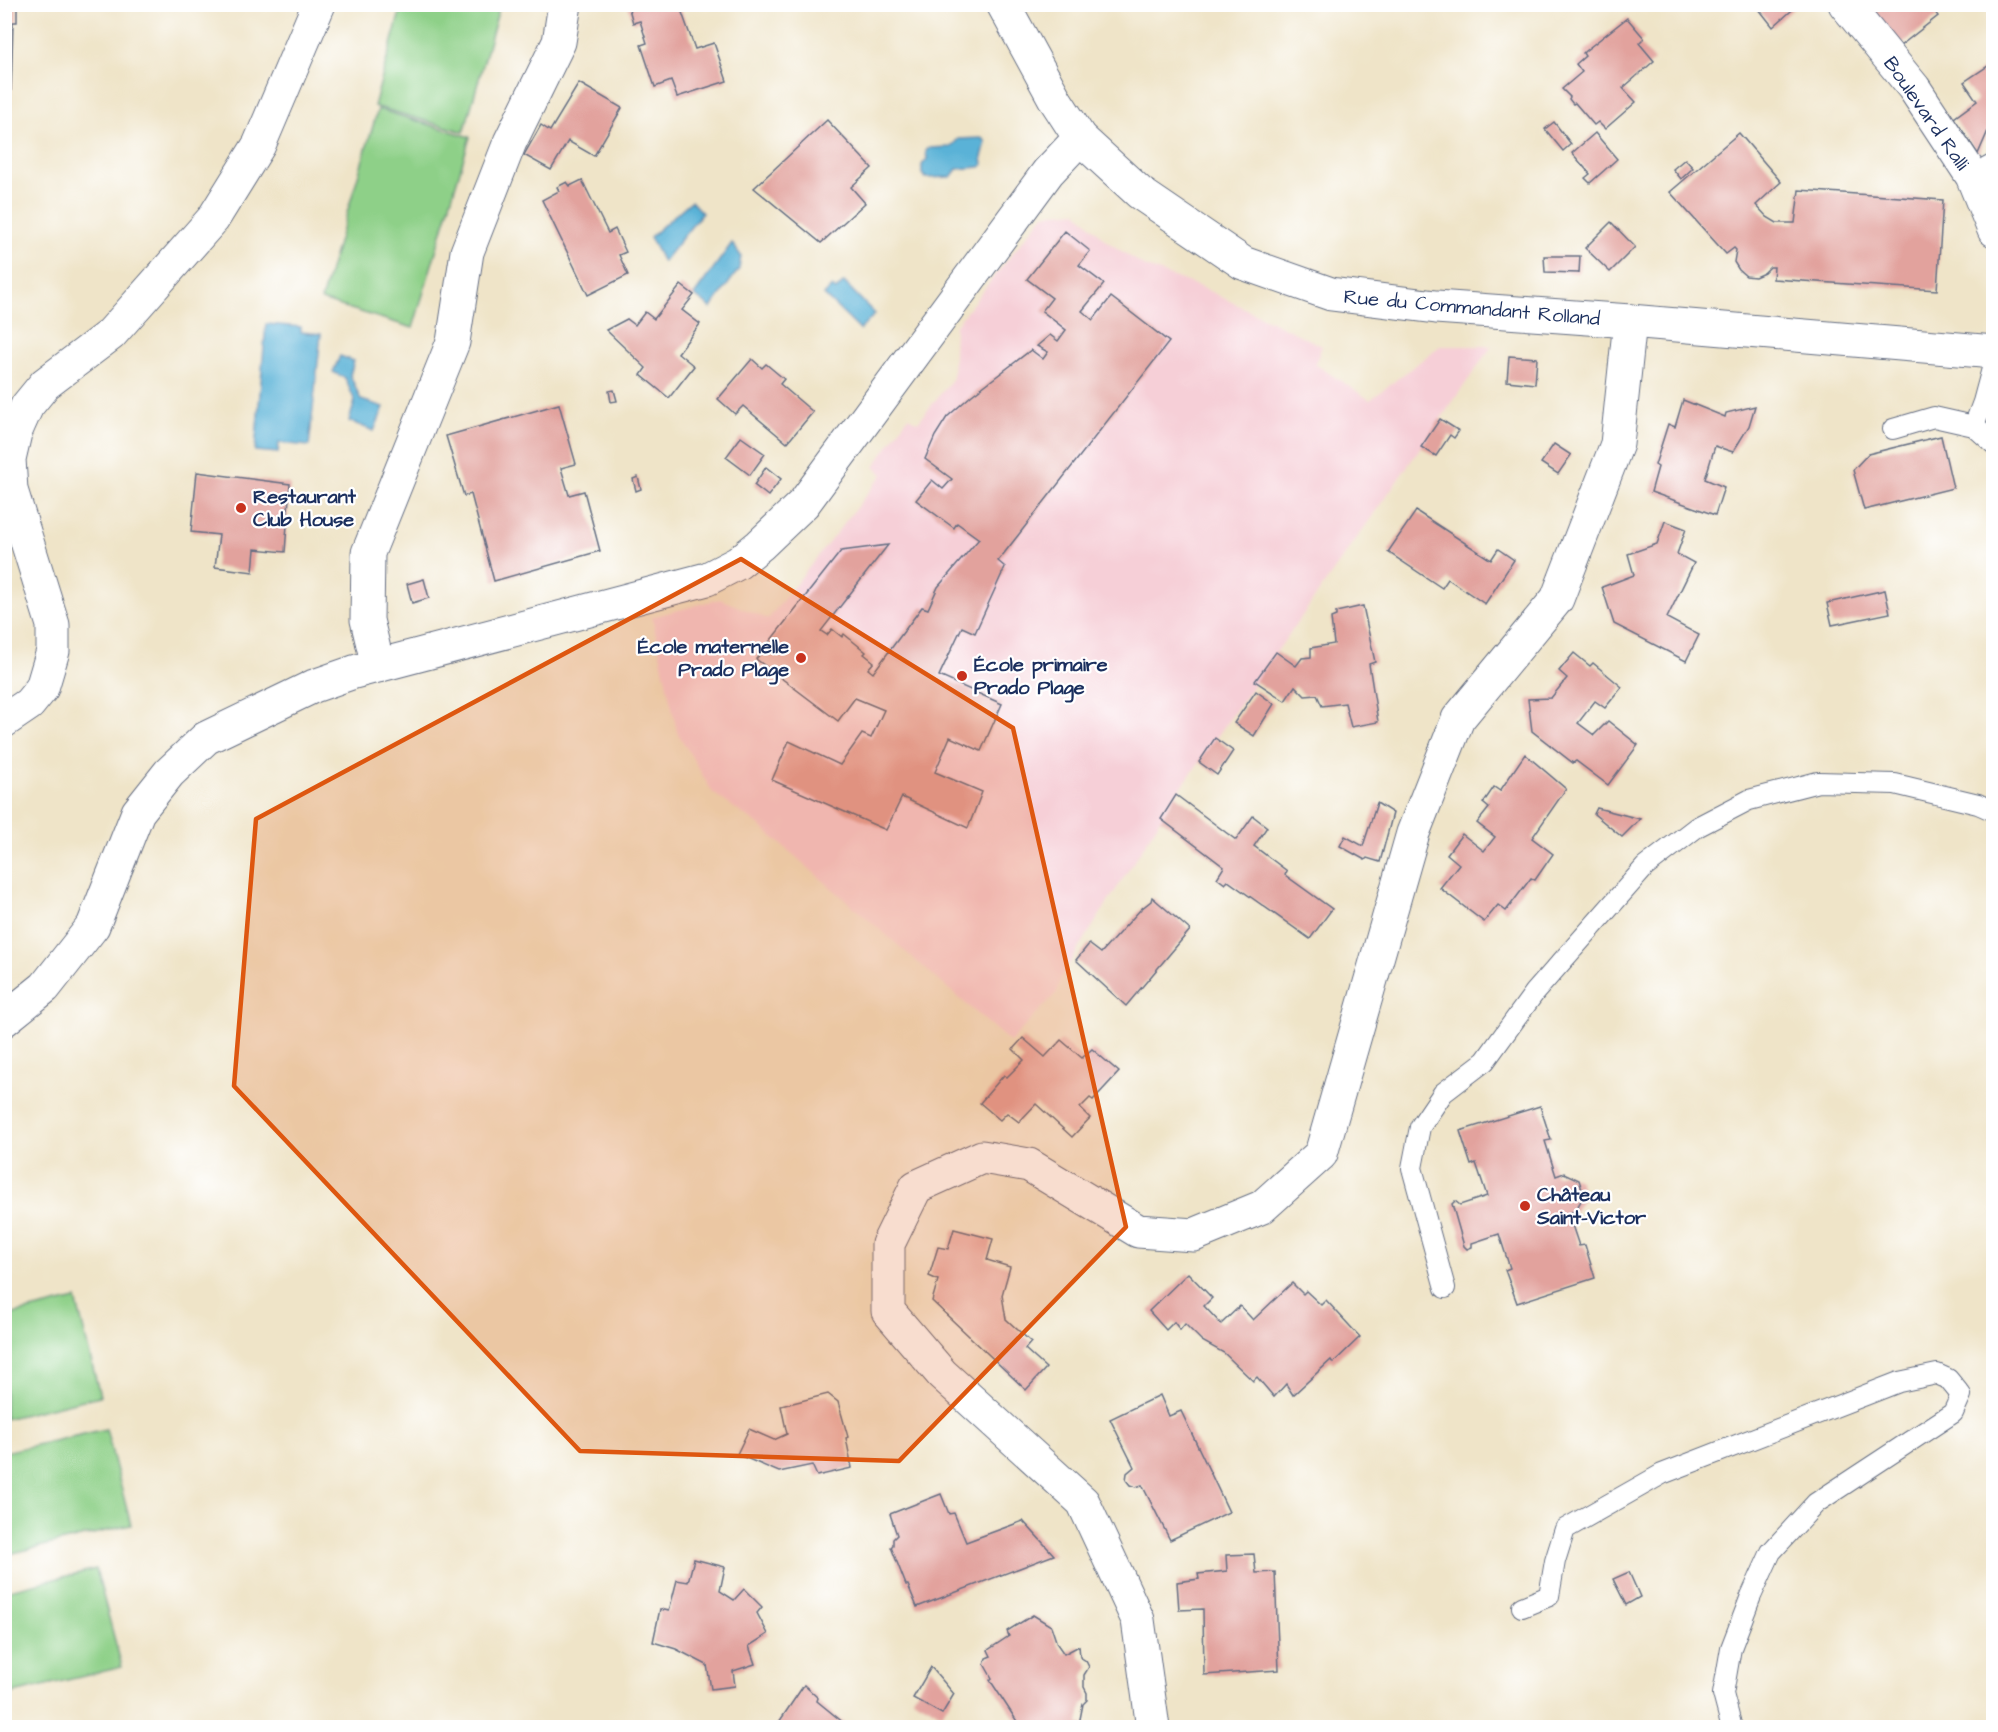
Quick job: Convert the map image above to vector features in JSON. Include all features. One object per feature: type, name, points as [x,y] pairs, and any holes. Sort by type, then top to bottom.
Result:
[{"type":"street","points":[[4,721],[29,704],[42,688],[53,651],[53,625],[11,490],[9,459],[15,433],[27,406],[45,384],[111,334],[213,219],[259,145],[319,4]]},
{"type":"street","points":[[378,666],[367,620],[368,553],[453,342],[467,252],[510,142],[559,42],[565,4]]},
{"type":"street","name":"Rue du Commandant Rolland","points":[[1003,4],[1056,101],[1080,138],[1140,193],[1243,263],[1331,294],[1436,307],[1994,352]]},
{"type":"street","name":"Boulevard Ralli","points":[[1845,4],[1983,170],[1994,230]]},
{"type":"street","points":[[4,1020],[45,987],[93,926],[138,812],[169,773],[206,738],[314,686],[378,666],[707,579],[738,563],[760,545],[804,503],[1048,172],[1080,138]]},
{"type":"street","points":[[1153,1728],[1138,1620],[1083,1502],[942,1374],[888,1311],[888,1244],[916,1187],[982,1157],[1029,1165],[1138,1231],[1194,1235],[1262,1208],[1321,1154],[1413,833],[1458,719],[1557,599],[1617,444],[1630,321]]},
{"type":"lane","points":[[1974,426],[1994,361]]},
{"type":"lane","points":[[1893,429],[1934,417],[1974,426],[1994,444]]},
{"type":"lane","points":[[1445,1288],[1413,1168],[1420,1127],[1443,1093],[1485,1061],[1535,992],[1645,867],[1697,826],[1749,800],[1818,782],[1896,784],[1978,804],[1994,811]]},
{"type":"lane","points":[[1522,1606],[1549,1596],[1555,1561],[1565,1529],[1662,1474],[1899,1382],[1936,1374],[1948,1379],[1961,1395],[1953,1413],[1816,1503],[1771,1552],[1731,1648],[1723,1694],[1732,1728]]},
{"type":"highlighted area","points":[[741,559],[1013,728],[1126,1227],[899,1461],[580,1451],[234,1086],[256,819]]},
{"type":"shaded area","name":"École primaire Prado Plage","points":[[1077,211],[1105,240],[1144,266],[1203,288],[1322,346],[1315,364],[1370,400],[1440,346],[1492,346],[1176,795],[1060,978],[1057,992],[1010,1042],[760,826],[713,793],[677,732],[652,617],[720,599],[768,619],[883,474],[874,467],[908,417],[918,422],[953,378],[955,326],[1044,214]]},
{"type":"green space","points":[[402,5],[500,5],[464,132],[374,106]]},
{"type":"green space","points":[[378,109],[470,137],[413,328],[321,300]]},
{"type":"green space","points":[[76,1299],[100,1396],[5,1419],[5,1316]]},
{"type":"green space","points":[[106,1429],[131,1525],[5,1555],[5,1452]]},
{"type":"green space","points":[[96,1569],[122,1667],[5,1695],[5,1591]]},
{"type":"water","points":[[982,138],[986,142],[982,157],[983,165],[980,167],[957,169],[951,177],[926,178],[922,174],[922,165],[927,159],[926,151],[929,148],[951,147],[958,139]]},
{"type":"water","points":[[691,201],[702,213],[663,262],[650,237]]},
{"type":"water","points":[[732,243],[741,256],[739,269],[711,308],[694,295]]},
{"type":"water","points":[[844,282],[875,314],[860,330],[824,295],[832,287],[836,290]]},
{"type":"water","points":[[266,324],[301,327],[301,332],[321,334],[309,446],[279,443],[278,453],[255,451]]},
{"type":"water","points":[[340,356],[354,361],[350,375],[361,400],[384,407],[374,431],[349,421],[355,401],[345,378],[333,372]]},
{"type":"building","points":[[4,4],[17,4],[17,22],[13,22],[8,207],[4,206]]},
{"type":"building","points":[[679,4],[695,49],[714,43],[727,81],[677,97],[671,81],[655,87],[641,45],[647,43],[640,21],[633,23],[628,5]]},
{"type":"building","points":[[1755,4],[1799,4],[1773,27]]},
{"type":"building","points":[[1865,4],[1929,4],[1938,16],[1900,46]]},
{"type":"building","points":[[1627,18],[1644,38],[1639,43],[1654,61],[1623,88],[1636,102],[1605,129],[1598,122],[1594,125],[1562,89],[1582,72],[1576,64],[1585,56],[1583,53]]},
{"type":"building","points":[[1994,62],[1994,117],[1978,154],[1954,118],[1977,101],[1964,82]]},
{"type":"building","points":[[579,83],[622,108],[594,156],[568,141],[551,170],[524,155],[541,125],[550,131]]},
{"type":"building","points":[[827,120],[872,168],[851,187],[865,203],[821,243],[754,188]]},
{"type":"building","points":[[1554,122],[1571,144],[1563,151],[1545,129]]},
{"type":"building","points":[[1595,133],[1617,159],[1590,183],[1585,178],[1590,174],[1572,153]]},
{"type":"building","points":[[1739,133],[1781,182],[1756,205],[1767,217],[1777,223],[1795,223],[1799,190],[1943,200],[1937,290],[1773,279],[1774,267],[1770,267],[1755,277],[1746,276],[1734,262],[1736,250],[1734,248],[1726,254],[1670,192]]},
{"type":"building","points":[[1685,159],[1693,168],[1681,179],[1673,169]]},
{"type":"building","points":[[582,180],[608,233],[615,229],[626,252],[619,255],[628,275],[588,295],[542,200],[559,191],[557,187],[567,182],[570,186]]},
{"type":"building","points":[[1611,222],[1635,247],[1610,272],[1585,248]]},
{"type":"building","points":[[1065,231],[1090,251],[1079,265],[1104,284],[1082,311],[1093,320],[1111,297],[1169,342],[998,561],[1005,567],[975,633],[962,627],[939,676],[1002,704],[981,751],[950,737],[935,772],[982,792],[968,828],[902,797],[886,830],[772,780],[789,741],[840,765],[862,734],[871,738],[884,710],[855,698],[838,721],[756,659],[841,551],[888,545],[821,631],[827,635],[832,629],[842,637],[844,634],[866,652],[864,654],[874,662],[868,669],[873,673],[922,607],[928,609],[938,587],[979,539],[957,523],[954,528],[916,500],[932,480],[943,489],[952,479],[925,459],[935,436],[947,417],[1031,350],[1043,359],[1048,352],[1037,346],[1050,335],[1058,341],[1066,330],[1042,311],[1052,298],[1027,279]]},
{"type":"building","points":[[1544,256],[1580,256],[1579,273],[1545,272]]},
{"type":"building","points":[[681,285],[694,295],[682,310],[700,324],[678,353],[694,366],[669,398],[641,375],[646,368],[606,330],[627,319],[635,325],[645,312],[654,319]]},
{"type":"building","points":[[1509,356],[1537,358],[1535,384],[1507,381]]},
{"type":"building","points":[[752,359],[762,368],[766,364],[784,379],[780,384],[813,412],[787,443],[743,406],[735,414],[718,399]]},
{"type":"building","points":[[614,390],[617,401],[611,402],[609,391]]},
{"type":"building","points":[[1683,400],[1725,417],[1726,413],[1755,406],[1749,426],[1733,452],[1715,446],[1705,479],[1724,487],[1715,515],[1651,492],[1658,467],[1655,465],[1668,424],[1675,427]]},
{"type":"building","points":[[559,404],[576,464],[561,468],[569,495],[584,491],[600,551],[494,581],[471,494],[464,496],[446,436]]},
{"type":"building","points":[[1440,419],[1459,431],[1454,438],[1450,435],[1436,456],[1421,447]]},
{"type":"building","points":[[1941,436],[1953,488],[1864,510],[1853,470],[1868,454]]},
{"type":"building","points":[[741,437],[765,454],[750,475],[726,457]]},
{"type":"building","points":[[1554,444],[1571,455],[1558,474],[1541,463]]},
{"type":"building","points":[[766,467],[781,479],[768,496],[754,485]]},
{"type":"building","name":"Restaurant Club House","points":[[197,472],[290,484],[285,552],[255,549],[253,572],[215,567],[219,535],[191,532]]},
{"type":"building","points":[[638,477],[641,489],[636,491],[633,479]]},
{"type":"building","points":[[1416,511],[1491,560],[1498,549],[1514,560],[1485,604],[1448,579],[1442,588],[1388,552]]},
{"type":"building","points":[[1665,521],[1686,529],[1677,554],[1694,563],[1667,618],[1699,635],[1686,661],[1614,624],[1602,587],[1634,575],[1628,554],[1657,544]]},
{"type":"building","points":[[424,579],[429,598],[412,603],[407,584]]},
{"type":"building","points":[[1885,590],[1890,613],[1832,625],[1827,603]]},
{"type":"building","points":[[1363,606],[1375,662],[1369,664],[1378,722],[1351,727],[1345,703],[1322,706],[1317,695],[1305,696],[1295,686],[1285,701],[1255,681],[1276,652],[1296,666],[1302,658],[1311,657],[1311,648],[1334,644],[1331,618],[1336,616],[1336,612]]},
{"type":"building","points":[[1574,653],[1590,666],[1593,663],[1622,687],[1605,708],[1595,701],[1578,723],[1594,735],[1608,721],[1638,745],[1608,785],[1576,761],[1573,763],[1532,731],[1528,699],[1551,698],[1567,678],[1559,671]]},
{"type":"building","points":[[1256,691],[1274,704],[1254,736],[1234,723]]},
{"type":"building","points":[[1215,738],[1233,751],[1217,775],[1199,762]]},
{"type":"building","points":[[1525,754],[1566,789],[1532,838],[1553,854],[1535,880],[1531,878],[1506,911],[1498,905],[1484,922],[1440,888],[1459,864],[1447,854],[1462,834],[1484,851],[1495,837],[1477,823],[1489,808],[1483,803],[1494,787],[1500,791]]},
{"type":"building","points":[[1176,795],[1236,840],[1253,816],[1267,827],[1254,846],[1287,871],[1285,875],[1332,909],[1310,939],[1228,881],[1225,884],[1217,878],[1224,867],[1161,819]]},
{"type":"building","points":[[1377,803],[1393,813],[1380,862],[1367,858],[1365,860],[1340,846],[1345,836],[1363,846]]},
{"type":"building","points":[[1597,808],[1640,819],[1622,837],[1594,814]]},
{"type":"building","points":[[1152,897],[1190,930],[1126,1006],[1076,960],[1089,944],[1101,953],[1151,901]]},
{"type":"building","points":[[1023,1038],[1045,1057],[1061,1040],[1082,1058],[1092,1049],[1119,1072],[1093,1100],[1090,1098],[1080,1108],[1090,1118],[1072,1137],[1036,1104],[1019,1122],[1007,1113],[1000,1120],[980,1103],[1004,1075],[1007,1077],[1024,1060],[1013,1049]]},
{"type":"building","name":"Château Saint-Victor","points":[[1540,1106],[1551,1140],[1545,1141],[1556,1176],[1564,1173],[1579,1180],[1584,1196],[1575,1211],[1568,1213],[1579,1246],[1585,1245],[1595,1278],[1517,1303],[1505,1270],[1510,1268],[1499,1234],[1472,1243],[1472,1247],[1467,1249],[1464,1246],[1452,1204],[1455,1201],[1460,1205],[1487,1196],[1476,1163],[1471,1165],[1460,1131]]},
{"type":"building","points":[[954,1229],[993,1239],[987,1260],[1010,1267],[1002,1295],[1006,1319],[1031,1342],[1025,1349],[1046,1368],[1026,1390],[932,1301],[938,1280],[929,1276],[938,1247],[948,1249]]},
{"type":"building","points":[[1188,1273],[1212,1298],[1204,1306],[1221,1324],[1240,1306],[1253,1320],[1292,1283],[1303,1294],[1306,1291],[1321,1305],[1326,1300],[1360,1337],[1333,1363],[1331,1360],[1293,1395],[1286,1384],[1274,1397],[1257,1377],[1253,1381],[1224,1353],[1202,1341],[1185,1324],[1180,1330],[1174,1322],[1166,1330],[1149,1311]]},
{"type":"building","points":[[828,1394],[838,1402],[848,1437],[846,1438],[852,1468],[817,1476],[812,1465],[779,1472],[737,1454],[749,1429],[774,1440],[787,1434],[781,1406]]},
{"type":"building","points":[[1160,1395],[1169,1416],[1181,1411],[1229,1512],[1170,1540],[1142,1485],[1136,1487],[1130,1485],[1126,1480],[1127,1473],[1134,1467],[1110,1419]]},
{"type":"building","points":[[941,1494],[949,1514],[954,1513],[966,1542],[1023,1521],[1054,1555],[917,1607],[891,1547],[897,1535],[890,1514]]},
{"type":"building","points":[[1254,1554],[1256,1573],[1275,1572],[1279,1670],[1204,1675],[1203,1609],[1179,1610],[1177,1582],[1199,1579],[1198,1574],[1227,1571],[1226,1555]]},
{"type":"building","points":[[694,1559],[725,1567],[720,1591],[734,1600],[744,1589],[762,1607],[757,1613],[768,1634],[749,1646],[755,1664],[733,1671],[735,1686],[711,1689],[707,1665],[676,1649],[653,1642],[660,1609],[669,1611],[677,1580],[688,1582]]},
{"type":"building","points":[[1629,1572],[1640,1597],[1626,1605],[1613,1579]]},
{"type":"building","points":[[1033,1615],[1051,1626],[1057,1644],[1064,1654],[1079,1646],[1080,1657],[1089,1667],[1084,1675],[1087,1700],[1083,1704],[1079,1724],[1086,1728],[1024,1728],[1018,1723],[990,1680],[992,1678],[984,1664],[986,1658],[991,1656],[988,1650],[1009,1636],[1007,1631]]},
{"type":"building","points":[[931,1667],[954,1694],[942,1714],[913,1698]]},
{"type":"building","points":[[804,1685],[818,1698],[817,1701],[850,1728],[775,1728]]},
{"type":"place","name":"Restaurant Club House","points":[[241,508]]},
{"type":"place","name":"École maternelle Prado Plage","points":[[801,658]]},
{"type":"place","name":"École primaire Prado Plage","points":[[962,676]]},
{"type":"place","name":"Château Saint-Victor","points":[[1525,1206]]}]
